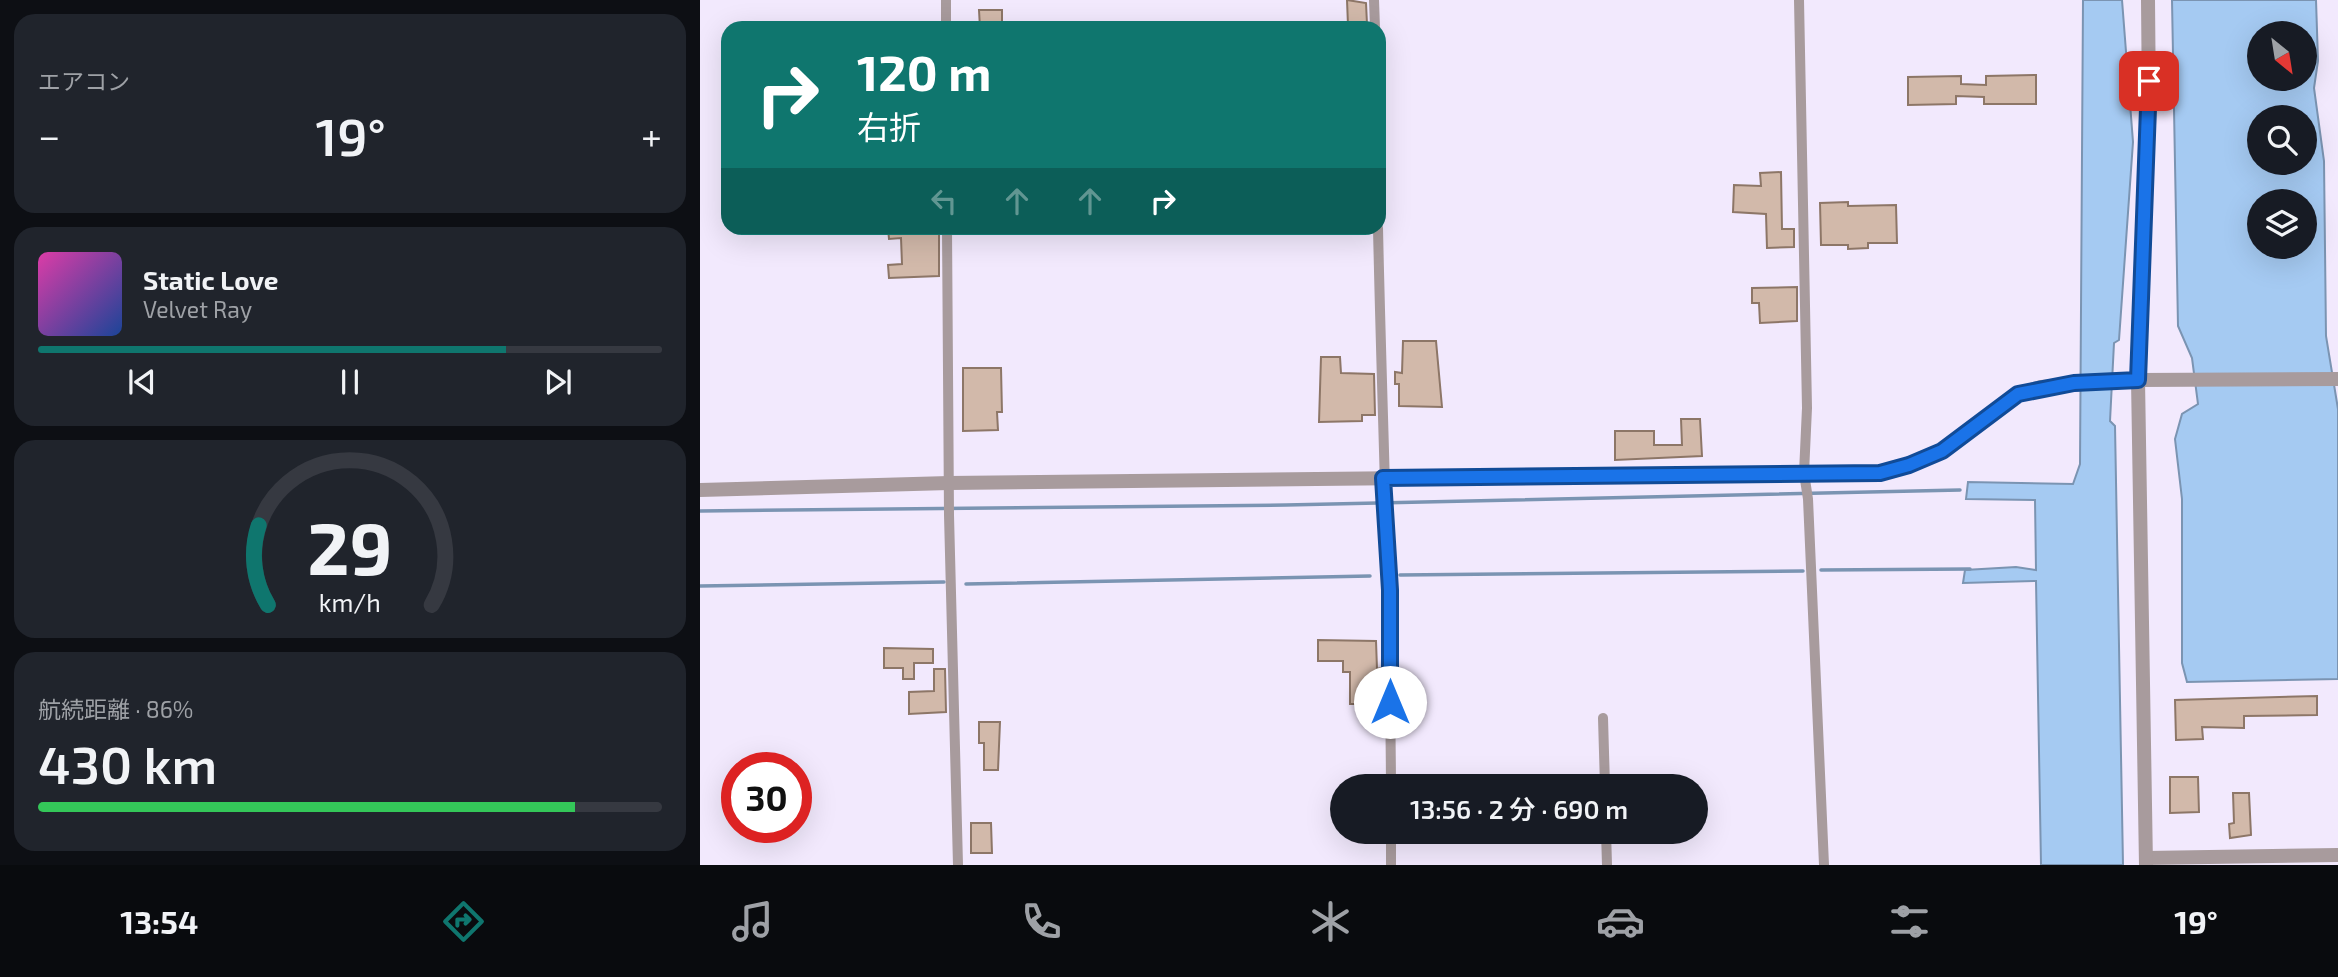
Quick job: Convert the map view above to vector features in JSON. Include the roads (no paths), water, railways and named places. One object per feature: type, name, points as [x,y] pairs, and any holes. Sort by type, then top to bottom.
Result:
[{"type":"street","points":[[946,0],[946,21]]},
{"type":"street","points":[[1374,0],[1374,21]]},
{"type":"street","points":[[1799,0],[1807,408],[1804,473],[1808,499],[1824,865]]},
{"type":"street","points":[[2148,0],[2149,108],[2138,380],[2146,861],[2338,855]]},
{"type":"street","points":[[947,235],[949,515],[958,865]]},
{"type":"street","points":[[1378,235],[1383,478],[1390,590],[1391,774]]},
{"type":"street","points":[[700,490],[1383,478],[1880,473],[1909,465],[1942,451],[2018,394],[2074,383],[2113,381],[2336,379]]},
{"type":"street","points":[[1603,718],[1605,774]]},
{"type":"street","points":[[1391,844],[1391,865]]},
{"type":"street","points":[[1606,844],[1607,865]]},
{"type":"water","points":[[2083,0],[2122,0],[2133,142],[2119,340],[2114,343],[2110,421],[2115,426],[2123,865],[2041,865],[2036,581],[1963,583],[1965,570],[2016,567],[2036,570],[2035,500],[1966,499],[1968,482],[2073,484],[2080,464]]},
{"type":"water","points":[[2172,0],[2316,0],[2317,21],[2247,21],[2247,91],[2314,91],[2316,105],[2247,105],[2247,175],[2317,175],[2317,110],[2324,161],[2326,336],[2338,409],[2338,679],[2187,682],[2182,663],[2182,499],[2175,439],[2182,414],[2198,404],[2192,358],[2178,326]]},
{"type":"waterway","points":[[700,511],[1286,505],[1960,490]]},
{"type":"waterway","points":[[1821,570],[1970,569]]},
{"type":"waterway","points":[[1400,575],[1803,571]]},
{"type":"waterway","points":[[966,584],[1370,576]]},
{"type":"waterway","points":[[700,586],[944,582]]}]
